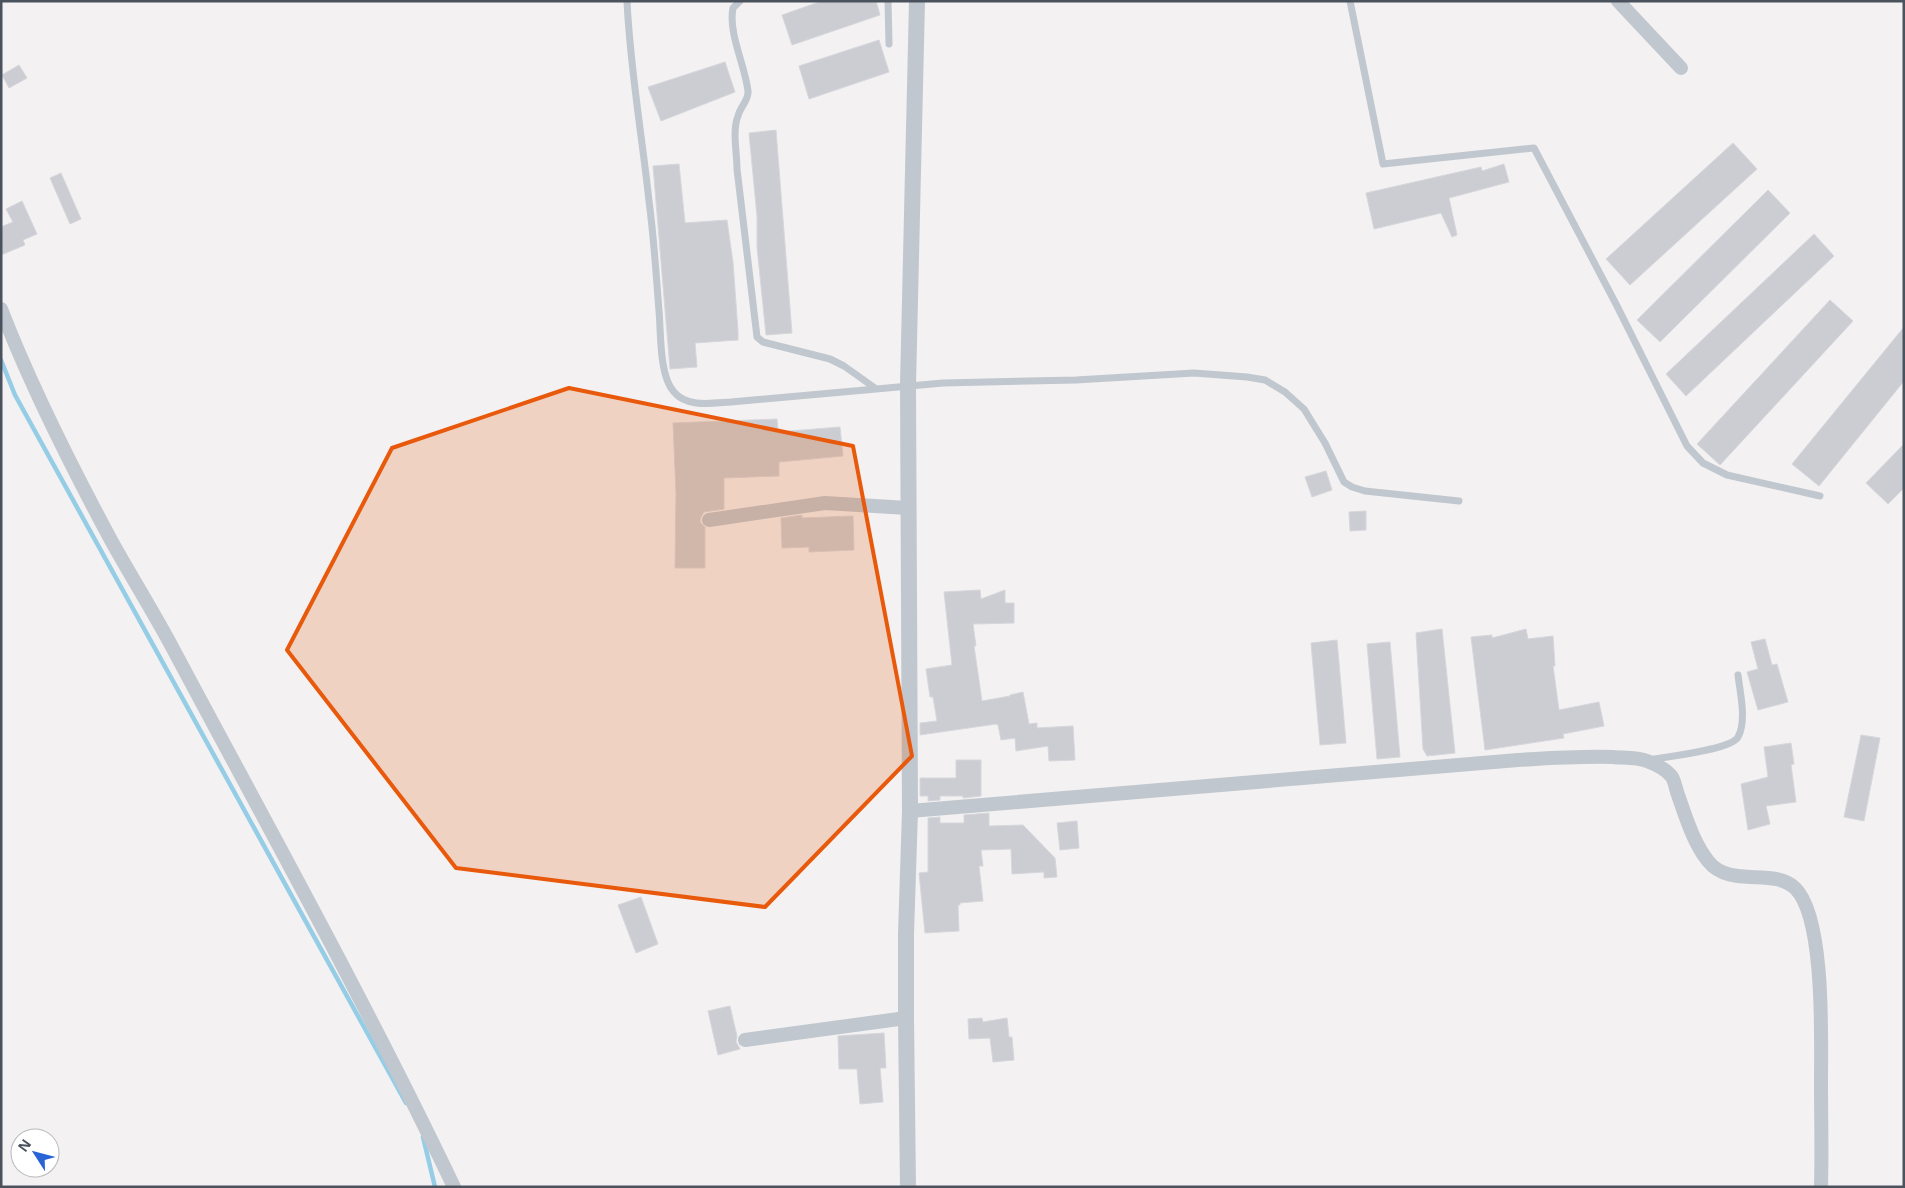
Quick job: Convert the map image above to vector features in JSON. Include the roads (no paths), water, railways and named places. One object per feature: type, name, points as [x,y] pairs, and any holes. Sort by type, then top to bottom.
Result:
[{"type":"street","points":[[908,1187],[906,934],[910,811],[908,386],[917,1]]},
{"type":"street","points":[[1618,1],[1681,68]]},
{"type":"street","points":[[1,309],[51,426],[347,974],[454,1187]]},
{"type":"street","points":[[708,520],[825,504],[908,508]]},
{"type":"street","points":[[910,811],[1518,760],[1596,757],[1646,760],[1661,768],[1671,777],[1696,842],[1713,866],[1739,877],[1775,879],[1784,882],[1793,886],[1800,893],[1804,902],[1813,932],[1819,975],[1821,1187]]},
{"type":"street","points":[[745,1040],[906,1018]]},
{"type":"lane","points":[[627,1],[633,78],[650,203],[663,357],[668,385],[678,396],[698,403],[731,402],[908,386],[1076,380],[1194,373],[1247,376],[1265,380],[1285,392],[1304,409],[1325,443],[1344,482],[1352,487],[1365,491],[1459,501]]},
{"type":"lane","points":[[740,1],[734,4],[732,12],[735,37],[748,93],[738,115],[735,134],[737,169],[757,338],[763,342],[830,359],[844,366],[875,388]]},
{"type":"lane","points":[[888,1],[889,44]]},
{"type":"lane","points":[[1350,1],[1383,164],[1534,148],[1616,304],[1687,446],[1703,463],[1727,475],[1820,496]]},
{"type":"lane","points":[[1646,760],[1720,747],[1733,742],[1738,737],[1743,706],[1738,675]]},
{"type":"waterway","points":[[1,360],[15,395],[406,1103]]},
{"type":"waterway","points":[[423,1137],[435,1187]]}]
